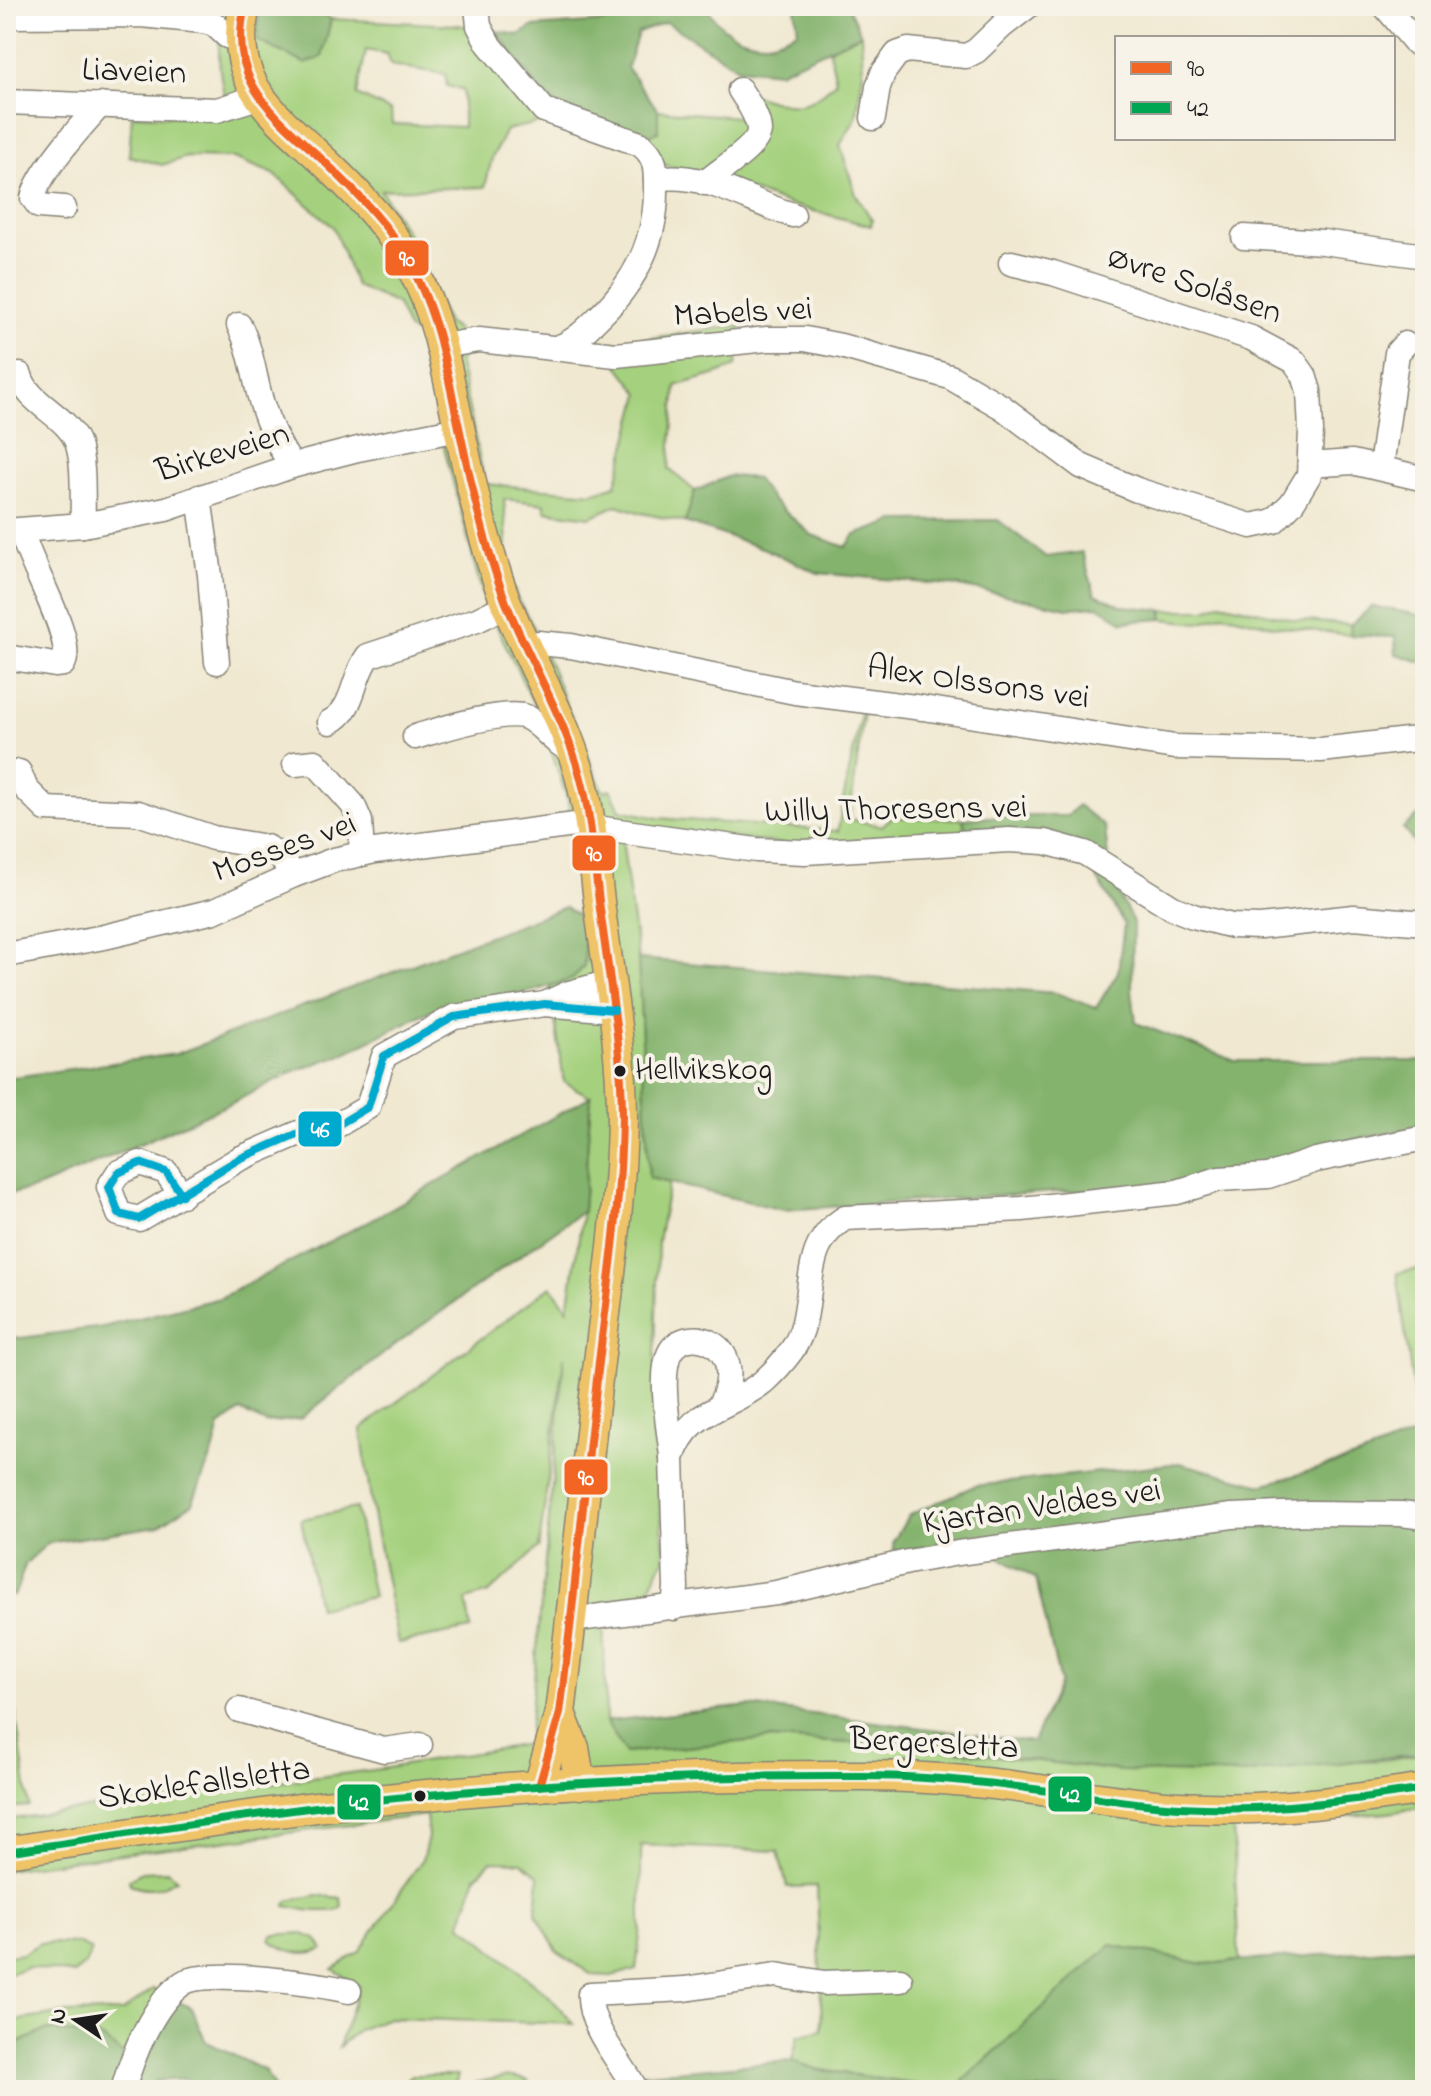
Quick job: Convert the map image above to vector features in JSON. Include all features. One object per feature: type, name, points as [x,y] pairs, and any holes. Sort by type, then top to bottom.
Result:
[{"type":"main road","points":[[245,6],[240,39],[249,81],[258,97],[347,183],[386,227],[403,251],[426,296],[442,346],[490,559],[580,775],[612,996],[622,1113],[621,1162],[560,1713],[559,1785]]},
{"type":"main road","points":[[559,1785],[574,1748],[560,1713]]},
{"type":"main road","name":"Bergersletta","points":[[559,1785],[899,1777],[974,1782],[1147,1804],[1232,1809],[1320,1803],[1425,1789]]},
{"type":"main road","name":"Skoklefallsletta","points":[[6,1852],[275,1812],[395,1798],[559,1785]]},
{"type":"street","points":[[477,6],[479,26],[488,43],[544,110],[640,144],[654,160],[654,227],[635,274],[614,303],[575,339],[559,347]]},
{"type":"street","points":[[873,118],[883,73],[897,54],[908,50],[958,56],[976,51],[1028,6]]},
{"type":"street","points":[[1385,6],[1410,45]]},
{"type":"street","points":[[6,16],[141,15],[203,21],[214,24],[227,36],[240,39]]},
{"type":"street","points":[[705,183],[750,147],[758,135],[758,124],[740,90]]},
{"type":"street","name":"Liaveien","points":[[6,102],[217,110],[258,97]]},
{"type":"street","points":[[64,208],[39,206],[33,198],[35,188],[100,105]]},
{"type":"street","points":[[656,179],[678,177],[705,183],[793,215]]},
{"type":"street","points":[[1244,237],[1323,242],[1425,256]]},
{"type":"street","name":"Øvre Solåsen","points":[[1011,263],[1053,273],[1214,326],[1284,353],[1300,367],[1307,382],[1310,465],[1306,482],[1292,503],[1274,521],[1257,526],[1221,517],[1101,477],[1068,458]]},
{"type":"street","points":[[239,325],[249,348],[272,436],[292,466]]},
{"type":"street","name":"Mabels vei","points":[[442,346],[479,340],[616,355],[767,339],[805,339],[950,377],[1002,407],[1068,458]]},
{"type":"street","points":[[1381,467],[1397,353],[1405,344]]},
{"type":"street","points":[[20,375],[33,396],[67,427],[77,442],[83,525]]},
{"type":"street","name":"Birkeveien","points":[[14,532],[83,525],[166,509],[292,466],[459,429]]},
{"type":"street","points":[[1310,465],[1341,462],[1381,467],[1425,479]]},
{"type":"street","points":[[199,497],[210,575],[217,662]]},
{"type":"street","points":[[6,657],[55,665],[63,664],[66,657],[59,621],[14,532]]},
{"type":"street","points":[[330,722],[345,709],[368,656],[477,620],[507,605]]},
{"type":"street","name":"Alex Olssons vei","points":[[526,647],[538,643],[571,646],[795,692],[923,708],[1152,744],[1207,749],[1321,750],[1425,738]]},
{"type":"street","points":[[415,737],[490,718],[518,716],[532,721],[557,744],[571,750]]},
{"type":"street","points":[[295,764],[315,762],[353,805],[360,821],[362,854]]},
{"type":"street","points":[[19,772],[26,789],[46,809],[138,813],[213,838],[266,847],[278,854],[294,875]]},
{"type":"street","name":"Mosses vei","points":[[6,955],[104,937],[214,911],[334,860],[575,825],[589,826]]},
{"type":"street","name":"Willy Thoresens vei","points":[[589,826],[756,850],[805,852],[1009,840],[1045,842],[1085,853],[1173,908],[1232,926],[1269,927],[1354,917],[1425,923]]},
{"type":"street","points":[[182,1195],[239,1159],[299,1133],[336,1126],[368,1107],[384,1056],[454,1017],[545,1004],[569,993],[612,996]]},
{"type":"street","points":[[672,1458],[679,1439],[692,1423],[762,1383],[792,1349],[800,1335],[814,1260],[822,1238],[828,1229],[845,1218],[1022,1209],[1177,1192],[1219,1179],[1268,1176],[1316,1160],[1425,1138]]},
{"type":"street","points":[[674,1608],[672,1458],[665,1374],[669,1354],[677,1343],[704,1340],[713,1343],[725,1356],[729,1388],[720,1405]]},
{"type":"street","name":"Kjartan Veldes vei","points":[[571,1620],[776,1593],[958,1553],[1201,1520],[1309,1513],[1425,1517]]},
{"type":"street","points":[[239,1710],[384,1750],[420,1745]]},
{"type":"street","points":[[636,2090],[596,2022],[590,1994],[685,1989],[776,1975],[824,1983],[900,1980]]},
{"type":"street","points":[[123,2090],[132,2061],[158,2011],[175,1990],[191,1979],[225,1977],[299,1982],[349,1991]]},
{"type":"green space","points":[[222,6],[262,6],[258,17],[322,57],[331,19],[457,25],[496,31],[543,93],[569,116],[506,130],[492,158],[485,187],[381,190],[415,247],[447,323],[457,330],[465,350],[459,363],[485,484],[592,493],[616,485],[640,394],[618,365],[622,342],[741,325],[736,366],[676,386],[669,469],[695,491],[685,522],[617,505],[590,517],[545,511],[545,504],[504,499],[507,544],[500,552],[518,600],[533,625],[603,791],[611,790],[620,810],[658,818],[838,831],[861,712],[864,712],[849,819],[882,826],[892,817],[963,819],[967,838],[799,846],[620,824],[638,959],[649,1178],[669,1183],[658,1241],[653,1435],[665,1557],[649,1590],[603,1603],[606,1722],[625,1753],[769,1739],[916,1746],[1121,1771],[1385,1760],[1425,1753],[1425,1807],[1388,1813],[1233,1824],[1239,1961],[1203,1964],[1111,1945],[953,2090],[816,2069],[792,2061],[798,2036],[822,2030],[817,1886],[787,1887],[778,1851],[641,1845],[641,1927],[636,1970],[611,1976],[592,1975],[557,1951],[536,1913],[539,1876],[522,1862],[491,1861],[476,1876],[461,1924],[550,1997],[574,2024],[388,2018],[358,2030],[339,2047],[359,1986],[333,1969],[359,1952],[422,1860],[428,1837],[426,1815],[6,1870],[6,1820],[381,1769],[528,1744],[564,1357],[539,1547],[489,1593],[466,1600],[471,1629],[398,1643],[372,1509],[361,1429],[551,1286],[568,1309],[583,1211],[591,1097],[564,1082],[550,986],[573,979],[584,965],[585,920],[568,802],[541,719],[484,600],[444,447],[420,335],[408,330],[397,304],[356,286],[333,227],[274,174],[234,158],[187,157],[162,165],[129,156],[132,115],[233,118],[221,77]],"holes":[[[366,50],[387,54],[391,65],[445,74],[447,86],[463,90],[463,127],[392,124],[391,111],[357,95]]]},
{"type":"green space","points":[[262,6],[326,6],[324,14],[331,19],[322,57],[306,64],[258,41],[258,17]]},
{"type":"green space","points":[[632,6],[707,6],[717,21],[731,33],[748,40],[766,42],[798,31],[795,6],[845,6],[861,34],[779,72],[738,68],[666,22],[638,33],[627,68],[658,110],[658,132],[641,138],[569,116],[543,93],[496,31],[519,35],[532,27],[603,22]]},
{"type":"green space","points":[[861,34],[863,73],[856,118],[840,145],[856,195],[872,220],[871,226],[791,205],[724,181],[665,165],[641,138],[658,132],[658,110],[737,117],[756,96],[781,103],[808,102],[836,81],[829,49]]},
{"type":"green space","points":[[729,476],[755,478],[773,501],[812,535],[846,547],[855,535],[895,521],[998,520],[1046,557],[1082,552],[1095,594],[1123,606],[1163,610],[1162,619],[1123,622],[1098,606],[1068,608],[959,586],[818,573],[765,549],[685,522],[695,491]]},
{"type":"green space","points":[[1221,603],[1296,620],[1351,625],[1350,635],[1274,626],[1223,614],[1199,623],[1162,619],[1163,610],[1206,610]]},
{"type":"green space","points":[[1372,606],[1425,616],[1425,663],[1396,654],[1395,637],[1350,635],[1351,625]]},
{"type":"green space","points":[[1078,805],[1105,827],[1110,878],[1133,922],[1132,990],[1136,1023],[1235,1061],[1425,1061],[1425,1126],[1330,1144],[1178,1184],[783,1210],[649,1178],[638,959],[1056,993],[1096,1008],[1118,972],[1124,924],[1091,868],[1038,835],[967,838],[963,819],[1068,816]]},
{"type":"green space","points":[[1421,813],[1425,817],[1425,891],[1420,888],[1414,843],[1403,828]]},
{"type":"green space","points":[[565,907],[585,920],[584,966],[573,979],[533,991],[427,1012],[345,1053],[290,1073],[135,1146],[37,1188],[6,1195],[6,1078],[176,1054]]},
{"type":"green space","points":[[591,1096],[583,1211],[400,1341],[300,1419],[266,1423],[240,1411],[220,1426],[214,1450],[192,1504],[158,1526],[48,1543],[26,1563],[15,1594],[6,1597],[6,1336],[21,1338],[103,1327],[220,1298],[367,1222]]},
{"type":"green space","points":[[1425,1268],[1425,1430],[1419,1431],[1397,1273]]},
{"type":"green space","points":[[1425,1430],[1425,1753],[1242,1774],[1121,1771],[916,1746],[769,1739],[625,1753],[606,1721],[749,1706],[1033,1742],[1060,1683],[1036,1579],[1000,1558],[995,1536],[894,1552],[893,1542],[909,1515],[974,1486],[1180,1463],[1262,1485],[1358,1457]]},
{"type":"green space","points":[[356,1508],[373,1597],[318,1608],[301,1519]]},
{"type":"green space","points":[[6,1651],[29,1806],[6,1808]]},
{"type":"green space","points":[[167,1871],[177,1879],[154,1888],[130,1884],[129,1879],[142,1872]]},
{"type":"green space","points":[[317,1895],[341,1898],[342,1907],[336,1911],[310,1911],[286,1906],[288,1901]]},
{"type":"green space","points":[[301,1933],[316,1939],[323,1949],[309,1953],[296,1952],[270,1940],[272,1935]]},
{"type":"green space","points":[[40,1943],[80,1944],[91,1950],[86,1964],[74,1974],[27,1967],[6,1975],[6,1956],[22,1954]]},
{"type":"green space","points":[[1111,1945],[1204,1964],[1425,1947],[1425,2090],[953,2090]]},
{"type":"green space","points":[[153,1989],[175,2000],[123,2054],[46,2030],[6,2049],[6,2022],[66,2013],[122,2012]]},
{"type":"green space","points":[[175,2000],[191,2008],[206,2042],[264,2070],[276,2090],[198,2090],[188,2079],[156,2081],[153,2090],[6,2090],[6,2049],[46,2030],[100,2037],[123,2054]]},
{"type":"green space","points":[[792,2061],[816,2069],[946,2090],[617,2090],[637,2074]]},
{"type":"green space","points":[[412,2075],[458,2075],[456,2082],[444,2088],[423,2090],[405,2081]]},
{"type":"green space","points":[[507,2076],[527,2080],[537,2090],[471,2090],[475,2083]]},
{"type":"transit line","name":"90","points":[[245,6],[242,53],[255,89],[280,120],[380,219],[407,259],[429,305],[439,337],[477,509],[495,570],[514,622],[573,752],[587,808],[617,1039],[621,1150],[613,1248],[560,1713],[539,1786]]},
{"type":"transit line","name":"46","points":[[182,1195],[166,1172],[140,1163],[118,1173],[109,1187],[119,1214],[139,1219],[239,1159],[299,1133],[336,1126],[368,1107],[384,1056],[454,1017],[545,1004],[614,1010]]},
{"type":"transit line","name":"42","points":[[6,1852],[347,1803],[454,1792],[629,1781],[905,1777],[990,1784],[1161,1806],[1232,1808],[1315,1804],[1425,1789]]},
{"type":"place","name":"Hellvikskog","points":[[620,1071]]}]
